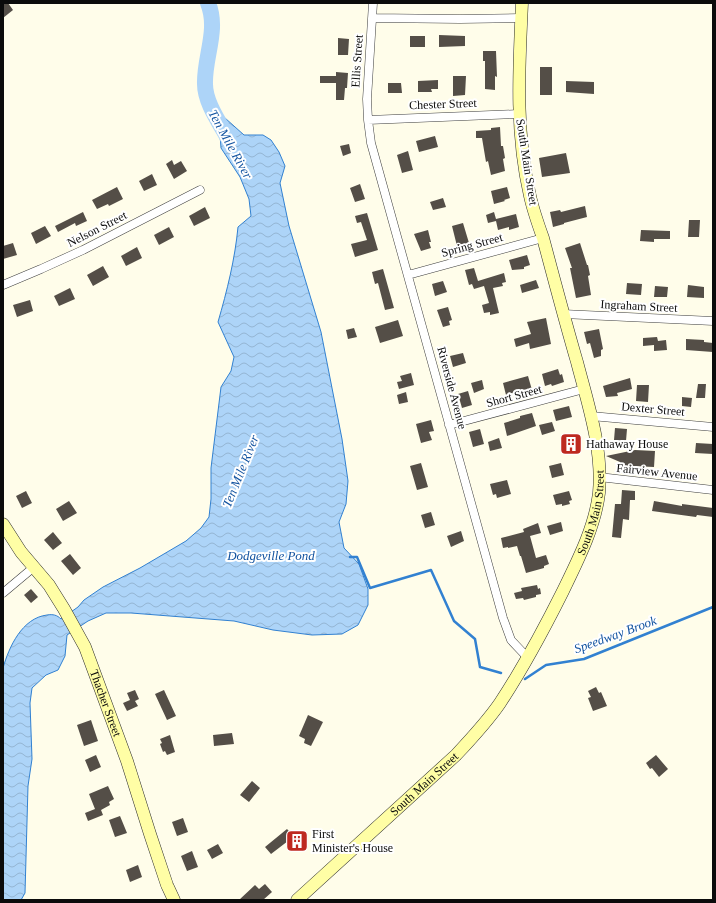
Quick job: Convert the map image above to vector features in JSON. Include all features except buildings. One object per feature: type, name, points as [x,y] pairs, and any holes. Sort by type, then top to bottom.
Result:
[{"type":"main road","name":"South Main Street","points":[[297,900],[456,755],[477,733],[499,704],[550,616],[570,577],[587,538],[596,510],[599,492],[598,453],[591,416],[543,238],[530,196],[521,141],[518,85],[522,3]]},
{"type":"main road","name":"Thacher Street","points":[[3,524],[12,539],[48,585],[64,609],[85,647],[127,762],[167,885],[174,900]]},
{"type":"street","name":"Ellis Street","points":[[368,120],[367,99],[373,3]]},
{"type":"street","points":[[372,18],[521,18]]},
{"type":"street","name":"Chester Street","points":[[368,120],[519,114]]},
{"type":"street","name":"Riverside Avenue","points":[[368,120],[371,143],[503,618],[511,640],[527,657]]},
{"type":"street","name":"Nelson Street","points":[[3,285],[83,250],[200,190]]},
{"type":"street","name":"Spring Street","points":[[408,275],[543,238]]},
{"type":"street","name":"Ingraham Street","points":[[563,314],[713,321]]},
{"type":"street","name":"Short Street","points":[[449,425],[584,389]]},
{"type":"street","name":"Dexter Street","points":[[591,416],[713,427]]},
{"type":"street","name":"Fairview Avenue","points":[[599,477],[713,490]]},
{"type":"street","points":[[3,593],[34,567]]},
{"type":"water","name":"Dodgeville Pond","points":[[225,118],[244,135],[263,135],[271,140],[279,152],[285,166],[280,183],[289,226],[321,332],[342,439],[348,481],[346,504],[339,522],[344,548],[359,564],[368,589],[368,605],[358,625],[342,634],[312,635],[273,630],[234,621],[131,613],[106,613],[88,621],[67,635],[65,656],[58,670],[46,675],[32,688],[30,703],[32,759],[28,786],[25,893],[21,900],[3,900],[3,668],[13,643],[30,622],[38,617],[49,615],[56,616],[61,619],[103,587],[140,568],[186,541],[201,528],[209,517],[211,499],[211,468],[221,387],[231,371],[234,357],[218,322],[230,275],[238,227],[251,216],[249,199],[240,177],[221,148],[219,121]]},
{"type":"waterway","name":"Ten Mile River","points":[[208,3],[211,13],[212,33],[205,74],[207,98],[229,140]]},
{"type":"waterway","name":"Speedway Brook","points":[[350,557],[357,557],[370,588],[431,570],[454,621],[475,639],[480,667],[501,673]]},
{"type":"waterway","name":"Speedway Brook","points":[[525,679],[546,665],[584,659],[713,607]]},
{"type":"place","name":"Hathaway House","points":[[571,444]]},
{"type":"place","name":"First Minister's House","points":[[297,841]]}]
